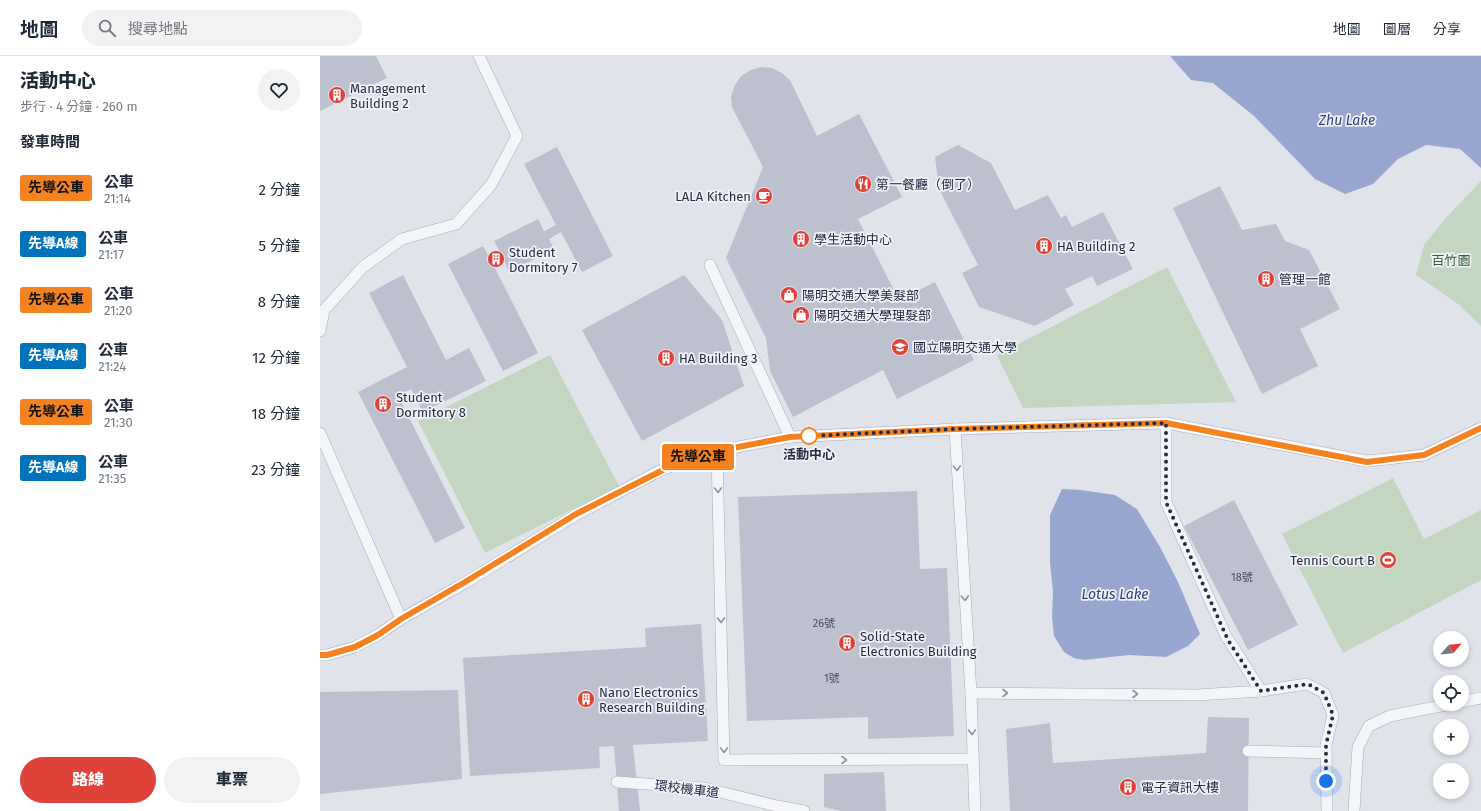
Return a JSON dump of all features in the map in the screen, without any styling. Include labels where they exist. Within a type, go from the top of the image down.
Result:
[{"type":"lane","points":[[320,331],[324,310],[363,267],[402,239],[456,224],[491,185],[517,136],[479,56]]},
{"type":"lane","points":[[710,265],[790,437]]},
{"type":"lane","points":[[320,655],[327,655],[355,647],[378,635],[401,619],[570,518],[663,470],[717,451],[790,437],[955,429],[1166,423],[1367,462],[1424,455],[1481,428]]},
{"type":"lane","points":[[1166,423],[1166,502],[1228,640],[1261,691]]},
{"type":"lane","points":[[955,429],[971,693],[975,811]]},
{"type":"lane","points":[[320,433],[401,619]]},
{"type":"lane","points":[[717,451],[724,760],[973,759]]},
{"type":"lane","points":[[971,693],[1197,694],[1261,691],[1308,684],[1324,693],[1333,715],[1326,745],[1326,811]]},
{"type":"lane","points":[[1469,701],[1481,698]]},
{"type":"lane","points":[[1354,811],[1358,747],[1369,726],[1390,716],[1433,708]]},
{"type":"lane","points":[[1248,751],[1326,753]]},
{"type":"lane","name":"環校機車道","points":[[617,782],[704,788],[804,811]]},
{"type":"green space","name":"百竹園","points":[[1481,181],[1481,326],[1458,304],[1416,275],[1424,245],[1444,220]]},
{"type":"green space","points":[[1167,267],[1236,402],[1023,408],[997,355]]},
{"type":"green space","points":[[550,355],[619,486],[485,553],[418,421]]},
{"type":"green space","name":"Tennis Court B","points":[[1393,478],[1424,539],[1481,510],[1481,580],[1343,653],[1282,534]]},
{"type":"water","name":"Zhu Lake","points":[[1170,56],[1481,56],[1481,168],[1460,149],[1426,145],[1398,159],[1373,184],[1345,194],[1315,179],[1254,116],[1213,83],[1191,80]]},
{"type":"water","name":"Lotus Lake","points":[[1062,489],[1115,495],[1137,509],[1160,547],[1178,582],[1200,634],[1188,646],[1166,657],[1129,655],[1084,660],[1074,658],[1064,652],[1054,636],[1052,617],[1053,592],[1050,563],[1050,515]]},
{"type":"building","name":"Management Building 2","points":[[320,56],[376,56],[387,78],[320,111]]},
{"type":"building","name":"學生活動中心","points":[[761,67],[772,68],[782,73],[790,80],[817,136],[859,114],[902,197],[858,219],[899,300],[935,282],[974,360],[897,399],[883,370],[793,417],[770,371],[766,338],[726,258],[763,167],[732,107],[731,96],[735,85],[741,76],[751,70]]},
{"type":"building","name":"HA Building 2","points":[[958,145],[991,163],[1015,210],[1048,195],[1061,218],[1066,215],[1072,227],[1103,212],[1133,269],[1097,286],[1092,276],[1065,289],[1074,305],[1035,326],[979,307],[962,273],[978,265],[939,189],[935,157]]},
{"type":"building","name":"Student Dormitory 7","points":[[557,147],[613,256],[582,272],[561,232],[549,239],[554,249],[509,272],[504,261],[494,266],[538,353],[503,371],[448,264],[483,246],[489,257],[500,252],[494,241],[538,219],[544,231],[556,225],[524,164]]},
{"type":"building","name":"管理一館","points":[[1220,186],[1242,230],[1276,224],[1285,241],[1309,250],[1340,309],[1300,329],[1318,366],[1262,394],[1173,208]]},
{"type":"building","name":"Student Dormitory 8","points":[[403,275],[446,360],[469,348],[486,381],[423,412],[411,389],[398,396],[465,528],[435,543],[358,392],[407,367],[369,293]]},
{"type":"building","name":"HA Building 3","points":[[684,275],[722,320],[744,386],[642,441],[582,330]]},
{"type":"building","name":"Solid-State Electronics Building","points":[[917,491],[920,569],[947,568],[954,736],[868,739],[868,717],[747,721],[738,497]]},
{"type":"building","points":[[1234,500],[1298,625],[1248,650],[1184,526]]},
{"type":"building","name":"Nano Electronics Research Building","points":[[701,624],[708,741],[633,745],[640,811],[619,811],[614,746],[599,747],[600,768],[470,776],[463,658],[646,647],[645,628]]},
{"type":"building","points":[[458,690],[462,779],[320,794],[320,692]]},
{"type":"building","name":"電子資訊大樓","points":[[1208,717],[1249,718],[1248,811],[1010,811],[1006,729],[1050,723],[1053,763],[1206,753]]},
{"type":"building","points":[[884,772],[886,811],[841,811],[824,807],[824,774]]},
{"type":"bus line","name":"先導公車","points":[[320,655],[327,655],[355,647],[378,635],[401,619],[465,582],[576,514],[663,470],[717,451],[790,437],[955,429],[1166,423],[1262,440],[1367,462],[1424,455],[1481,428]]},
{"type":"place","name":"Management Building 2","points":[[337,95]]},
{"type":"place","name":"第一餐廳（倒了）","points":[[863,184]]},
{"type":"place","name":"LALA Kitchen","points":[[764,196]]},
{"type":"place","name":"學生活動中心","points":[[801,239]]},
{"type":"place","name":"HA Building 2","points":[[1044,246]]},
{"type":"place","name":"Student Dormitory 7","points":[[496,259]]},
{"type":"place","name":"管理一館","points":[[1266,279]]},
{"type":"place","name":"陽明交通大學美髮部","points":[[789,295]]},
{"type":"place","name":"陽明交通大學理髮部","points":[[801,315]]},
{"type":"place","name":"國立陽明交通大學","points":[[900,347]]},
{"type":"place","name":"HA Building 3","points":[[666,358]]},
{"type":"place","name":"Student Dormitory 8","points":[[383,404]]},
{"type":"place","name":"活動中心","points":[[809,436]]},
{"type":"place","name":"Tennis Court B","points":[[1388,560]]},
{"type":"place","name":"Solid-State Electronics Building","points":[[847,643]]},
{"type":"place","name":"Nano Electronics Research Building","points":[[586,699]]},
{"type":"place","name":"電子資訊大樓","points":[[1128,787]]},
{"type":"route","points":[[809,436],[955,429],[1166,423],[1166,502],[1228,640],[1261,691],[1308,684],[1324,693],[1333,715],[1326,745],[1326,781]]}]
